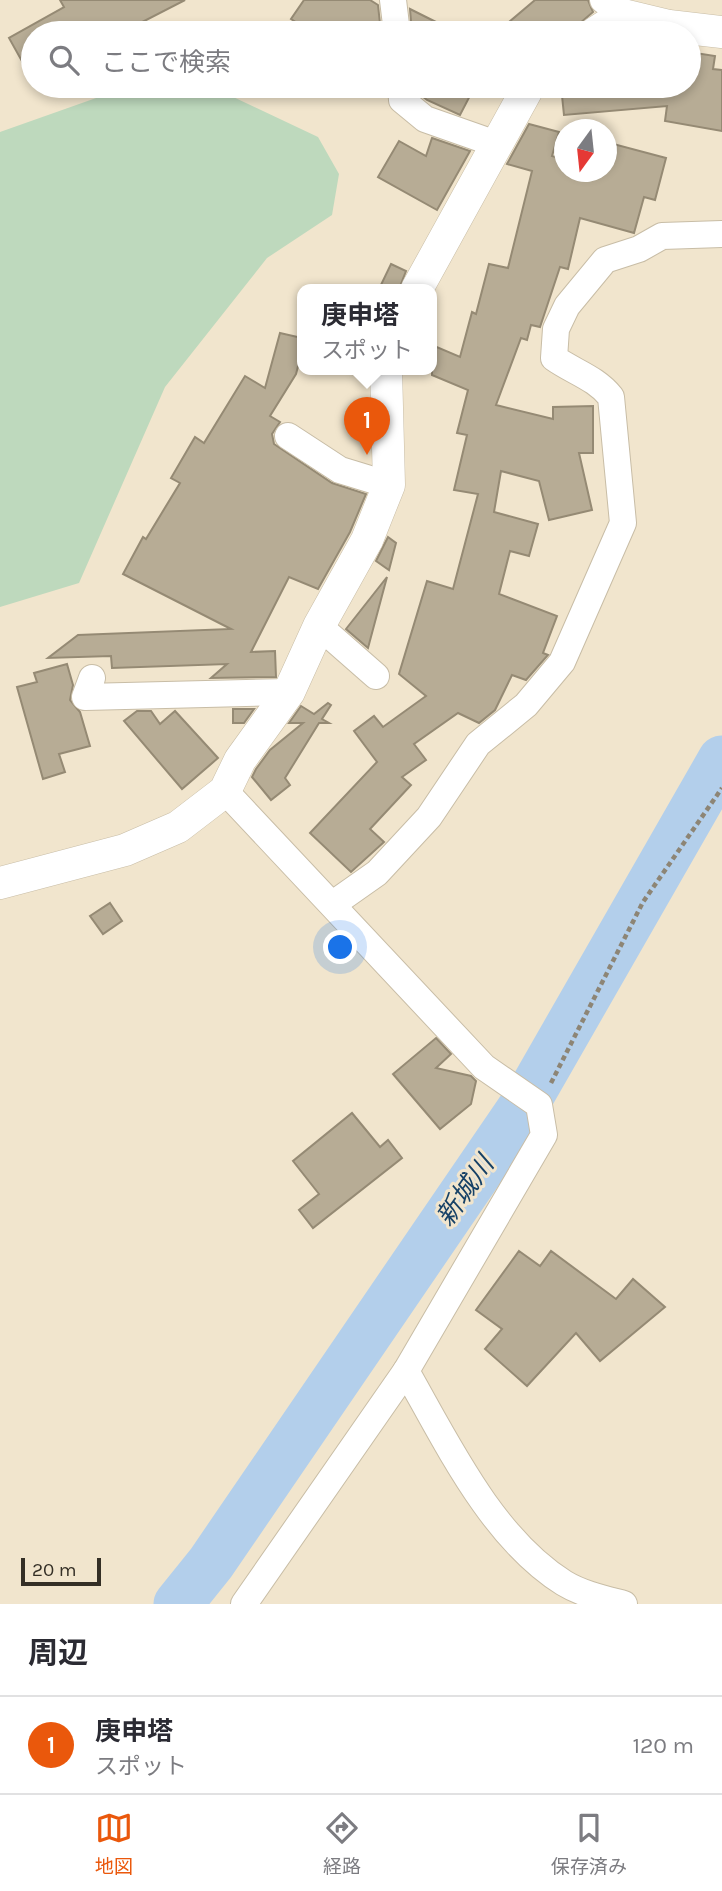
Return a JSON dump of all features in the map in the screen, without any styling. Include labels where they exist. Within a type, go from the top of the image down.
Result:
[{"type":"street","points":[[393,0],[396,21]]},
{"type":"street","points":[[613,8],[653,21]]},
{"type":"street","points":[[701,30],[722,32]]},
{"type":"street","points":[[402,98],[425,119],[499,145]]},
{"type":"street","points":[[420,284],[523,98]]},
{"type":"street","points":[[333,904],[377,873],[429,817],[478,744],[526,705],[562,662],[623,523],[611,397],[599,382],[579,375],[554,358],[556,329],[567,306],[605,260],[639,249],[663,236],[722,234]]},
{"type":"street","points":[[0,883],[125,850],[178,827],[225,791],[240,760],[289,692],[319,626],[367,540],[388,485],[386,375]]},
{"type":"street","points":[[288,436],[340,470],[388,485]]},
{"type":"street","points":[[319,626],[376,676]]},
{"type":"street","points":[[92,678],[85,697],[289,692]]},
{"type":"street","points":[[225,791],[484,1067],[533,1102],[544,1135],[406,1371],[244,1604]]},
{"type":"street","points":[[406,1371],[502,1528],[541,1566],[566,1584],[624,1604]]},
{"type":"path","points":[[533,1102],[643,902],[722,788]]},
{"type":"green space","points":[[96,98],[235,98],[318,137],[339,174],[332,215],[267,258],[165,387],[79,583],[0,607],[0,132]]},
{"type":"building","points":[[60,0],[185,0],[144,21],[39,21],[64,7]]},
{"type":"building","points":[[304,0],[370,0],[378,5],[380,21],[294,21],[291,19]]},
{"type":"building","points":[[535,0],[588,0],[593,12],[582,21],[510,21]]},
{"type":"building","points":[[410,9],[434,21],[411,21]]},
{"type":"building","points":[[21,31],[21,60],[9,38]]},
{"type":"building","points":[[701,54],[715,56],[713,69],[722,70],[722,131],[665,121],[667,106],[564,115],[562,98],[701,98]]},
{"type":"building","points":[[424,98],[469,98],[460,115]]},
{"type":"building","points":[[529,124],[554,131],[554,182],[617,182],[617,145],[666,158],[655,200],[644,197],[634,233],[580,218],[568,269],[560,267],[540,327],[531,325],[527,340],[521,338],[496,405],[553,419],[553,407],[593,406],[593,453],[579,453],[592,510],[549,520],[539,481],[501,471],[494,512],[538,524],[529,556],[510,551],[499,594],[557,616],[543,653],[548,655],[526,680],[512,675],[495,710],[479,723],[458,713],[414,744],[426,760],[402,777],[411,785],[370,829],[384,842],[351,872],[310,833],[377,762],[354,731],[374,716],[383,727],[426,696],[399,674],[427,581],[453,589],[478,494],[454,490],[467,435],[457,433],[468,390],[432,375],[437,375],[437,347],[460,357],[472,312],[476,314],[489,264],[508,268],[532,171],[507,164]]},
{"type":"building","points":[[432,138],[470,151],[437,210],[378,177],[399,141],[426,156]]},
{"type":"building","points":[[391,264],[406,271],[401,284],[381,284]]},
{"type":"building","points":[[280,333],[297,337],[296,374],[270,416],[280,422],[272,434],[274,444],[332,483],[366,494],[350,532],[318,589],[289,577],[251,652],[275,651],[276,677],[211,678],[227,664],[112,668],[111,656],[48,658],[78,635],[231,629],[123,574],[143,537],[146,539],[180,483],[171,478],[195,437],[204,443],[245,376],[265,388]]},
{"type":"building","points":[[388,537],[396,543],[389,570],[376,561]]},
{"type":"building","points":[[387,577],[368,648],[346,629]]},
{"type":"building","points":[[67,664],[73,685],[70,700],[80,712],[90,746],[59,754],[65,772],[43,779],[17,687],[37,682],[34,673]]},
{"type":"building","points":[[328,703],[331,705],[322,719],[329,723],[319,723],[285,778],[290,785],[271,800],[252,777],[256,769],[270,750],[303,723],[289,723],[301,706],[314,714]]},
{"type":"building","points":[[233,709],[254,709],[244,723],[233,723]]},
{"type":"building","points":[[137,711],[151,711],[160,724],[175,711],[218,758],[182,789],[124,721]]},
{"type":"building","points":[[110,903],[122,921],[103,934],[90,916]]},
{"type":"building","points":[[436,1038],[451,1054],[436,1068],[471,1076],[476,1081],[471,1104],[440,1129],[393,1074]]},
{"type":"building","points":[[352,1113],[380,1147],[388,1140],[402,1158],[313,1228],[299,1210],[319,1194],[293,1161]]},
{"type":"building","points":[[519,1251],[540,1266],[551,1251],[616,1299],[633,1279],[665,1307],[600,1361],[576,1333],[527,1386],[485,1349],[502,1329],[476,1310]]},
{"type":"waterway","name":"新城川","points":[[178,1604],[211,1563],[526,1102],[722,760]]},
{"type":"place","name":"庚申塔","points":[[367,455]]}]
